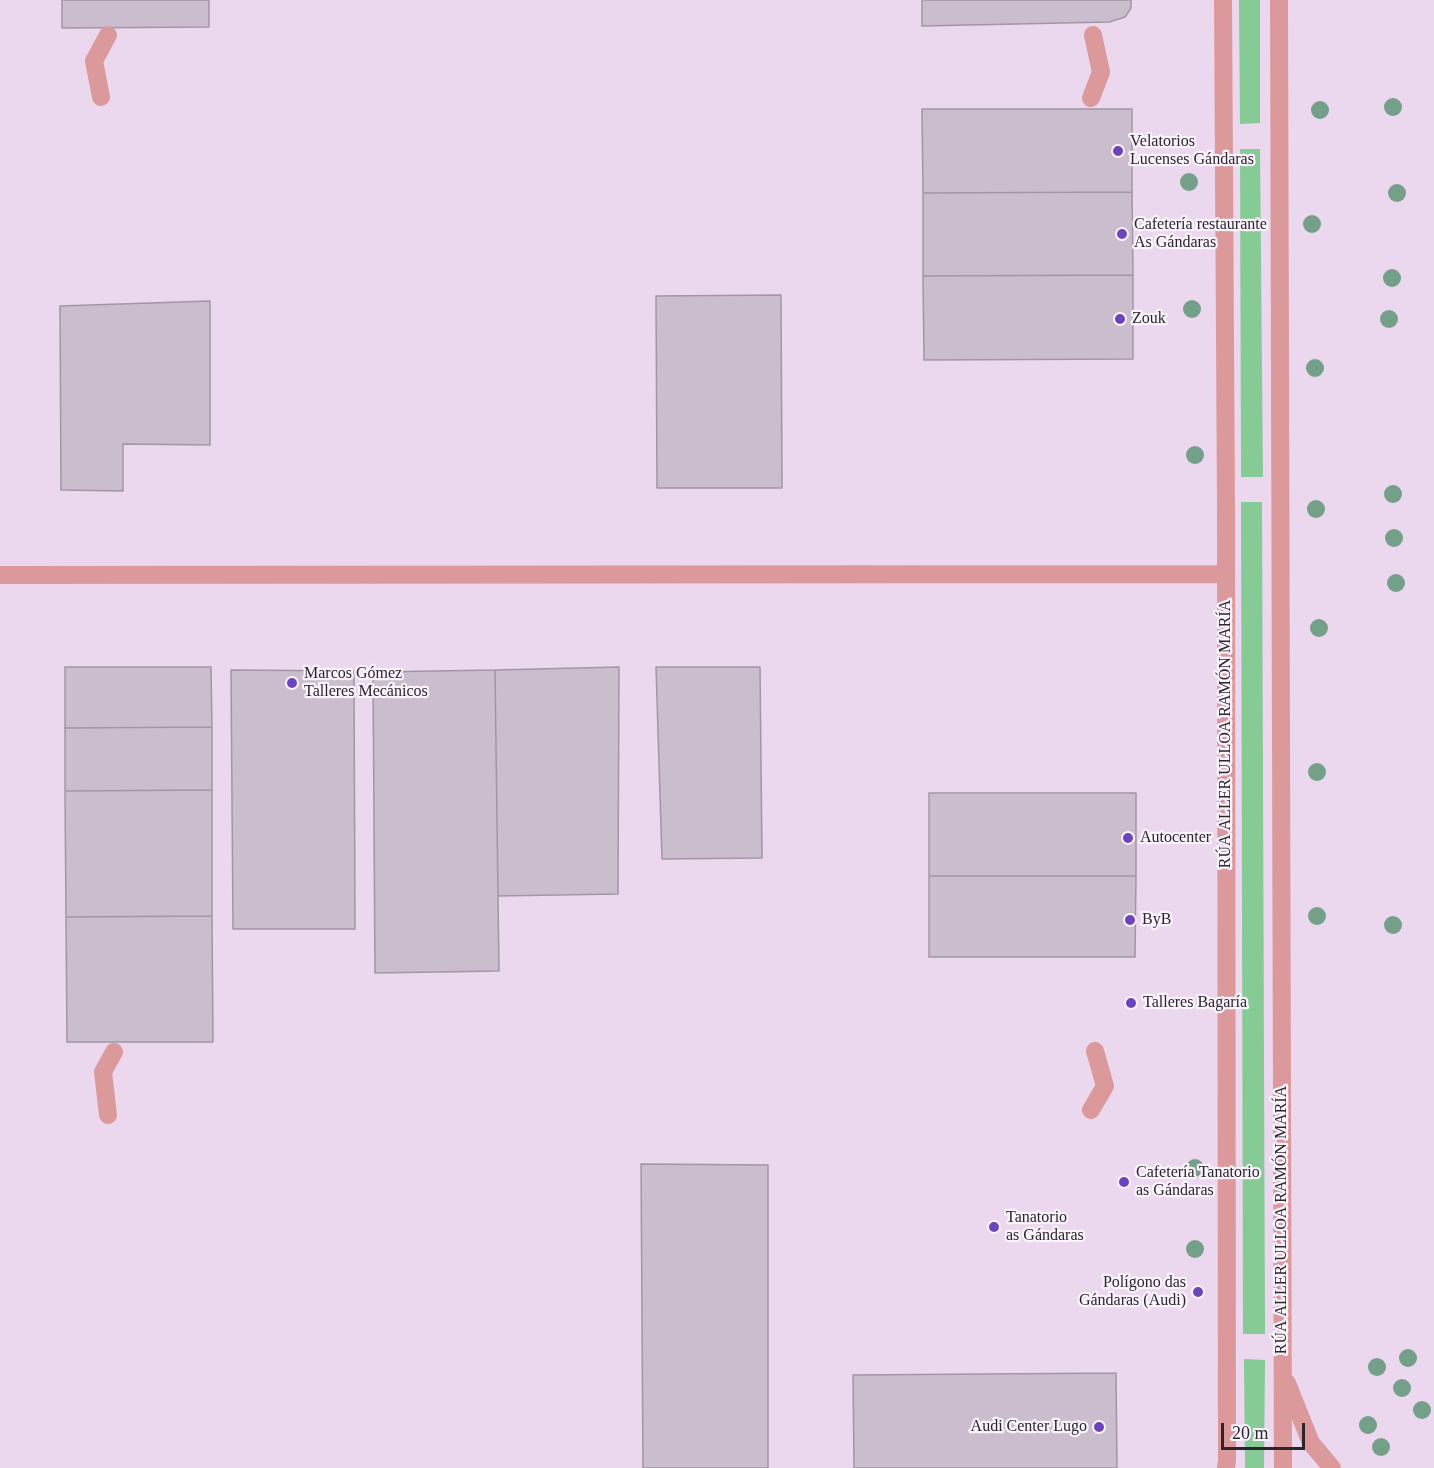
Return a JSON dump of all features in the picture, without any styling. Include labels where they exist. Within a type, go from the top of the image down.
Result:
[{"type":"street","name":"RÚA ALLER ULLOA RAMÓN MARÍA","points":[[1223,0],[1226,574],[1226,1468]]},
{"type":"street","name":"RÚA ALLER ULLOA RAMÓN MARÍA","points":[[1279,0],[1283,1468]]},
{"type":"street","points":[[1091,98],[1101,72],[1093,34]]},
{"type":"street","points":[[101,97],[94,61],[108,35]]},
{"type":"street","points":[[0,575],[1226,574]]},
{"type":"street","points":[[1091,1110],[1105,1086],[1095,1051]]},
{"type":"street","points":[[108,1114],[103,1072],[114,1052]]},
{"type":"street","points":[[1283,1373],[1311,1443],[1332,1468]]},
{"type":"shaded area","points":[[0,0],[1434,0],[1434,1468],[0,1468]]},
{"type":"green space","points":[[1239,0],[1260,0],[1260,123],[1240,124]]},
{"type":"green space","points":[[1240,149],[1260,149],[1263,477],[1241,477]]},
{"type":"green space","points":[[1241,502],[1262,502],[1265,1334],[1243,1334]]},
{"type":"green space","points":[[1244,1359],[1265,1360],[1264,1468],[1245,1468]]},
{"type":"building","points":[[62,0],[209,0],[209,27],[62,28]]},
{"type":"building","points":[[922,0],[1131,0],[1131,8],[1125,17],[1109,22],[922,26]]},
{"type":"building","points":[[922,109],[1132,109],[1132,192],[923,193]]},
{"type":"building","points":[[1132,192],[1133,275],[923,276],[923,193]]},
{"type":"building","points":[[1133,275],[1133,359],[924,360],[923,276]]},
{"type":"building","points":[[781,295],[782,488],[657,488],[656,296]]},
{"type":"building","points":[[210,301],[210,445],[123,444],[123,491],[61,490],[60,306]]},
{"type":"building","points":[[65,667],[211,667],[212,727],[65,728]]},
{"type":"building","points":[[619,667],[618,894],[498,896],[495,670]]},
{"type":"building","points":[[656,667],[760,667],[762,858],[662,859]]},
{"type":"building","points":[[231,670],[354,671],[355,929],[233,929]]},
{"type":"building","points":[[495,670],[499,971],[375,973],[373,672]]},
{"type":"building","points":[[212,727],[212,790],[65,791],[65,728]]},
{"type":"building","points":[[212,790],[212,916],[66,917],[65,791]]},
{"type":"building","points":[[929,793],[1136,793],[1136,876],[929,876]]},
{"type":"building","points":[[929,876],[1136,876],[1135,957],[929,957]]},
{"type":"building","points":[[212,916],[213,1042],[67,1042],[66,917]]},
{"type":"building","points":[[641,1164],[768,1165],[768,1468],[643,1468]]},
{"type":"building","points":[[1116,1373],[1117,1468],[854,1468],[853,1375]]},
{"type":"place","name":"Velatorios Lucenses Gándaras","points":[[1118,151]]},
{"type":"place","name":"Cafetería restaurante As Gándaras","points":[[1122,234]]},
{"type":"place","name":"Zouk","points":[[1120,319]]},
{"type":"place","name":"Marcos Gómez Talleres Mecánicos","points":[[292,683]]},
{"type":"place","name":"Autocenter","points":[[1128,838]]},
{"type":"place","name":"ByB","points":[[1130,920]]},
{"type":"place","name":"Talleres Bagaría","points":[[1131,1003]]},
{"type":"place","name":"Cafetería Tanatorio as Gándaras","points":[[1124,1182]]},
{"type":"place","name":"Tanatorio as Gándaras","points":[[994,1227]]},
{"type":"place","name":"Polígono das Gándaras (Audi)","points":[[1198,1292]]},
{"type":"place","name":"Audi Center Lugo","points":[[1099,1427]]}]
